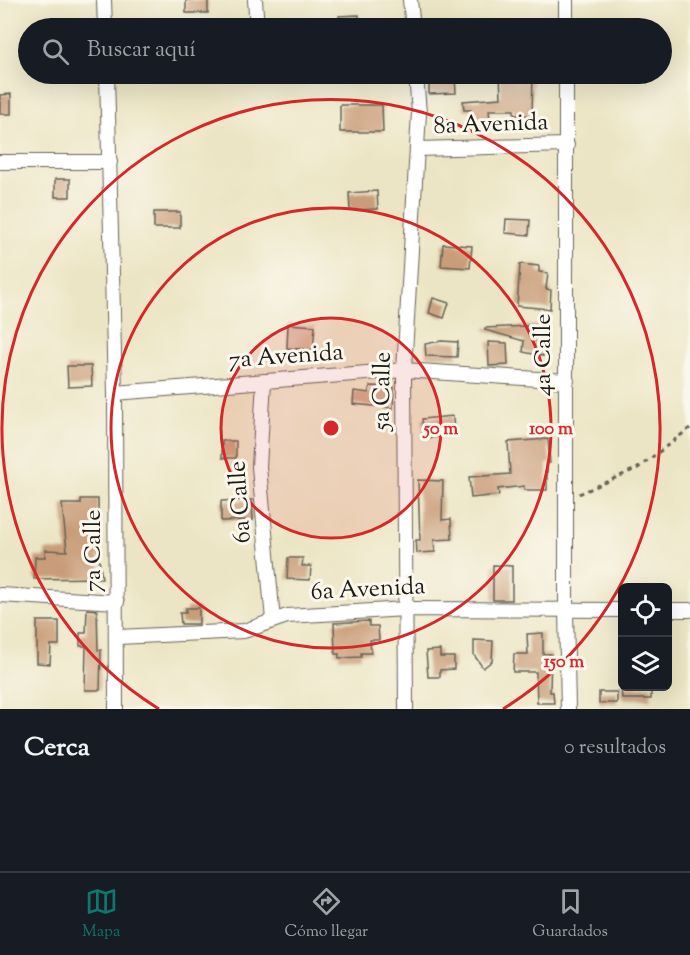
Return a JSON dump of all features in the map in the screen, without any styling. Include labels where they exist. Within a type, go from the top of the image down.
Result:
[{"type":"street","points":[[104,0],[105,18]]},
{"type":"street","points":[[255,0],[256,18]]},
{"type":"street","points":[[410,0],[411,18]]},
{"type":"street","points":[[566,0],[566,18]]},
{"type":"street","name":"7a Calle","points":[[107,84],[115,393],[118,637],[116,709]]},
{"type":"street","name":"5a Calle","points":[[406,709],[404,370],[419,113],[417,84]]},
{"type":"street","name":"4a Calle","points":[[566,84],[568,709]]},
{"type":"street","name":"8a Avenida","points":[[417,149],[567,145]]},
{"type":"street","points":[[0,162],[110,162]]},
{"type":"street","name":"7a Avenida","points":[[115,393],[404,370],[567,381]]},
{"type":"street","name":"6a Calle","points":[[264,381],[259,468],[273,620]]},
{"type":"street","points":[[0,595],[117,602]]},
{"type":"street","name":"6a Avenida","points":[[118,637],[244,631],[287,616],[406,609],[618,610]]},
{"type":"street","points":[[672,610],[690,610]]},
{"type":"path","points":[[567,499],[638,468],[690,428]]},
{"type":"building","points":[[186,0],[208,0],[208,13],[186,13]]},
{"type":"building","points":[[359,15],[359,18],[339,18],[339,16]]},
{"type":"building","points":[[429,84],[455,84],[456,93],[429,94]]},
{"type":"building","points":[[500,84],[533,84],[532,115],[514,115],[514,110],[489,110],[490,121],[472,122],[471,110],[464,110],[463,101],[501,98]]},
{"type":"building","points":[[11,94],[11,114],[0,114],[0,95]]},
{"type":"building","points":[[340,105],[382,105],[383,132],[340,132]]},
{"type":"building","points":[[55,179],[70,179],[70,197],[55,197]]},
{"type":"building","points":[[377,191],[378,209],[350,210],[349,193]]},
{"type":"building","points":[[154,212],[180,212],[180,228],[154,228]]},
{"type":"building","points":[[506,219],[530,220],[529,235],[505,233]]},
{"type":"building","points":[[443,244],[472,246],[470,268],[441,266]]},
{"type":"building","points":[[520,264],[539,266],[539,272],[548,273],[546,289],[551,290],[550,309],[517,306]]},
{"type":"building","points":[[433,298],[449,303],[444,318],[429,313]]},
{"type":"building","points":[[288,324],[315,326],[313,350],[287,348]]},
{"type":"building","points":[[548,325],[543,356],[523,352],[524,341],[485,330],[485,328]]},
{"type":"building","points":[[441,341],[458,342],[457,357],[426,356],[425,344]]},
{"type":"building","points":[[488,342],[507,343],[508,365],[489,366]]},
{"type":"building","points":[[67,366],[91,366],[92,386],[68,387]]},
{"type":"building","points":[[370,386],[394,387],[393,408],[353,404],[354,391],[369,393]]},
{"type":"building","points":[[453,416],[454,436],[424,438],[422,419]]},
{"type":"building","points":[[548,439],[550,463],[547,464],[547,490],[524,490],[524,486],[498,489],[499,495],[471,498],[469,477],[510,474],[508,442]]},
{"type":"building","points":[[222,441],[236,441],[236,458],[222,458]]},
{"type":"building","points":[[418,480],[443,481],[442,520],[451,519],[452,539],[434,540],[435,552],[417,553],[416,540],[420,540]]},
{"type":"building","points":[[81,499],[98,499],[98,515],[92,515],[102,578],[34,579],[35,557],[45,557],[45,550],[67,551],[62,504],[81,504]]},
{"type":"building","points":[[252,500],[253,520],[221,521],[221,501]]},
{"type":"building","points":[[288,558],[303,558],[302,566],[311,566],[310,580],[287,579]]},
{"type":"building","points":[[493,565],[512,566],[512,600],[493,600]]},
{"type":"building","points":[[186,608],[199,608],[199,624],[181,624],[180,613],[186,613]]},
{"type":"building","points":[[87,609],[97,610],[98,650],[101,650],[100,690],[85,690],[86,646],[80,646],[80,633],[86,633]]},
{"type":"building","points":[[37,621],[59,621],[59,645],[51,645],[50,664],[37,663]]},
{"type":"building","points":[[369,621],[369,626],[378,626],[379,640],[370,640],[371,653],[361,653],[361,657],[339,658],[339,654],[335,654],[334,623]]},
{"type":"building","points":[[543,633],[543,654],[551,654],[550,692],[553,692],[554,703],[537,703],[536,672],[513,672],[514,654],[528,654],[527,634]]},
{"type":"building","points":[[474,640],[493,641],[492,661],[483,668],[474,655]]},
{"type":"building","points":[[440,650],[440,657],[454,657],[454,669],[440,670],[440,677],[428,677],[426,651]]},
{"type":"building","points":[[621,691],[651,691],[651,699],[622,699]]},
{"type":"building","points":[[599,692],[617,692],[617,703],[599,703]]}]
